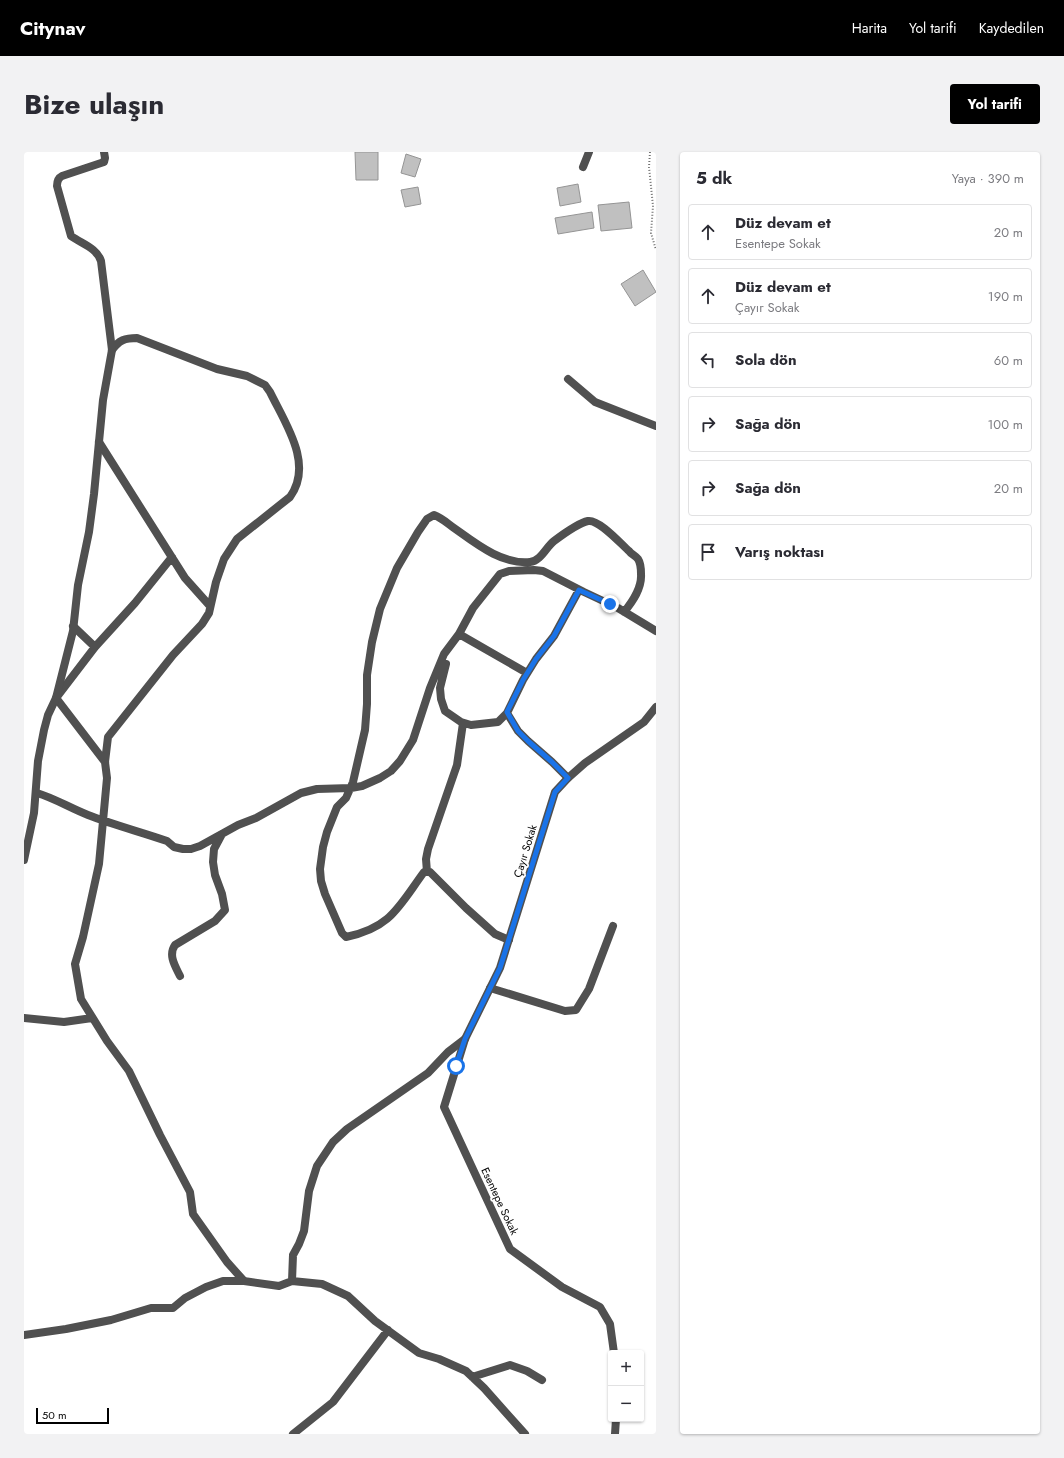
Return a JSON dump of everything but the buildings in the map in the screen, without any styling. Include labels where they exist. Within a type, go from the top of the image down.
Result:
[{"type":"street","points":[[24,860],[37,793],[38,761],[48,715],[56,698],[74,626],[78,585],[90,524],[103,400],[112,350],[99,255],[72,236],[57,186],[59,178],[104,162],[104,152]]},
{"type":"street","points":[[583,167],[589,152]]},
{"type":"street","points":[[112,350],[121,340],[137,338],[216,369],[247,376],[265,385],[270,392],[293,440],[299,468],[299,480],[290,497],[237,539],[231,547],[224,559],[208,612],[202,624],[173,655],[108,737],[105,762],[108,778],[99,864],[83,937],[75,964],[81,999],[106,1041],[129,1071],[190,1192],[193,1214],[227,1262],[245,1281]]},
{"type":"street","points":[[568,379],[595,402],[656,426]]},
{"type":"street","points":[[99,442],[185,578],[210,606]]},
{"type":"street","points":[[510,940],[495,934],[466,908],[430,872],[424,872],[399,908],[386,921],[357,935],[346,937],[342,934],[325,894],[320,868],[327,832],[337,807],[346,798],[353,782],[365,730],[367,675],[372,642],[380,609],[397,568],[427,519],[434,515],[442,519],[486,551],[511,560],[531,562],[543,554],[555,540],[573,529],[590,521],[596,523],[638,559],[641,574],[640,586],[624,612]]},
{"type":"street","points":[[56,698],[95,647],[118,624],[172,557]]},
{"type":"street","points":[[37,793],[47,796],[74,810],[162,839],[182,849],[191,849],[256,818],[302,793],[317,789],[351,788],[362,786],[380,778],[391,771],[400,761],[413,740],[430,688],[444,654],[459,634],[473,608],[500,574],[510,571],[529,570],[543,572],[624,612],[656,632]]},
{"type":"street","points":[[452,644],[440,688],[445,711],[463,723],[471,725],[498,722],[507,712],[536,659],[554,636],[579,590]]},
{"type":"street","points":[[74,626],[95,647]]},
{"type":"street","points":[[459,634],[527,673]]},
{"type":"street","points":[[56,698],[105,762]]},
{"type":"street","name":"Çayır Sokak","points":[[465,1039],[500,968],[555,792],[585,763],[644,722],[656,707]]},
{"type":"street","points":[[507,712],[518,731],[568,778]]},
{"type":"street","points":[[427,872],[426,859],[428,849],[457,765],[463,723]]},
{"type":"street","points":[[180,976],[174,966],[172,956],[172,950],[175,945],[215,921],[225,910],[213,862],[214,848],[222,833]]},
{"type":"street","points":[[490,988],[565,1011],[576,1010],[589,989],[613,926]]},
{"type":"street","points":[[24,1018],[64,1022],[92,1018]]},
{"type":"street","points":[[292,1281],[293,1255],[304,1230],[309,1191],[317,1166],[333,1142],[347,1129],[428,1073],[448,1052],[465,1039]]},
{"type":"street","name":"Esentepe Sokak","points":[[465,1039],[444,1107],[510,1249],[562,1287],[600,1307],[610,1324],[614,1350]]},
{"type":"street","points":[[24,1335],[66,1329],[111,1320],[151,1308],[173,1308],[185,1298],[223,1281],[245,1281],[279,1286],[292,1281],[322,1284],[348,1296],[375,1320],[419,1353],[466,1371],[484,1388],[525,1434]]},
{"type":"street","points":[[293,1434],[334,1402],[388,1330]]},
{"type":"street","points":[[472,1377],[510,1365],[527,1371],[542,1380]]},
{"type":"street","points":[[615,1434],[616,1422]]},
{"type":"path","points":[[650,152],[649,167],[653,206],[651,233],[656,250]]},
{"type":"route","points":[[456,1066],[465,1039],[500,968],[555,792],[568,778],[518,731],[507,712],[523,680],[536,659],[554,636],[579,590],[610,604]]}]
